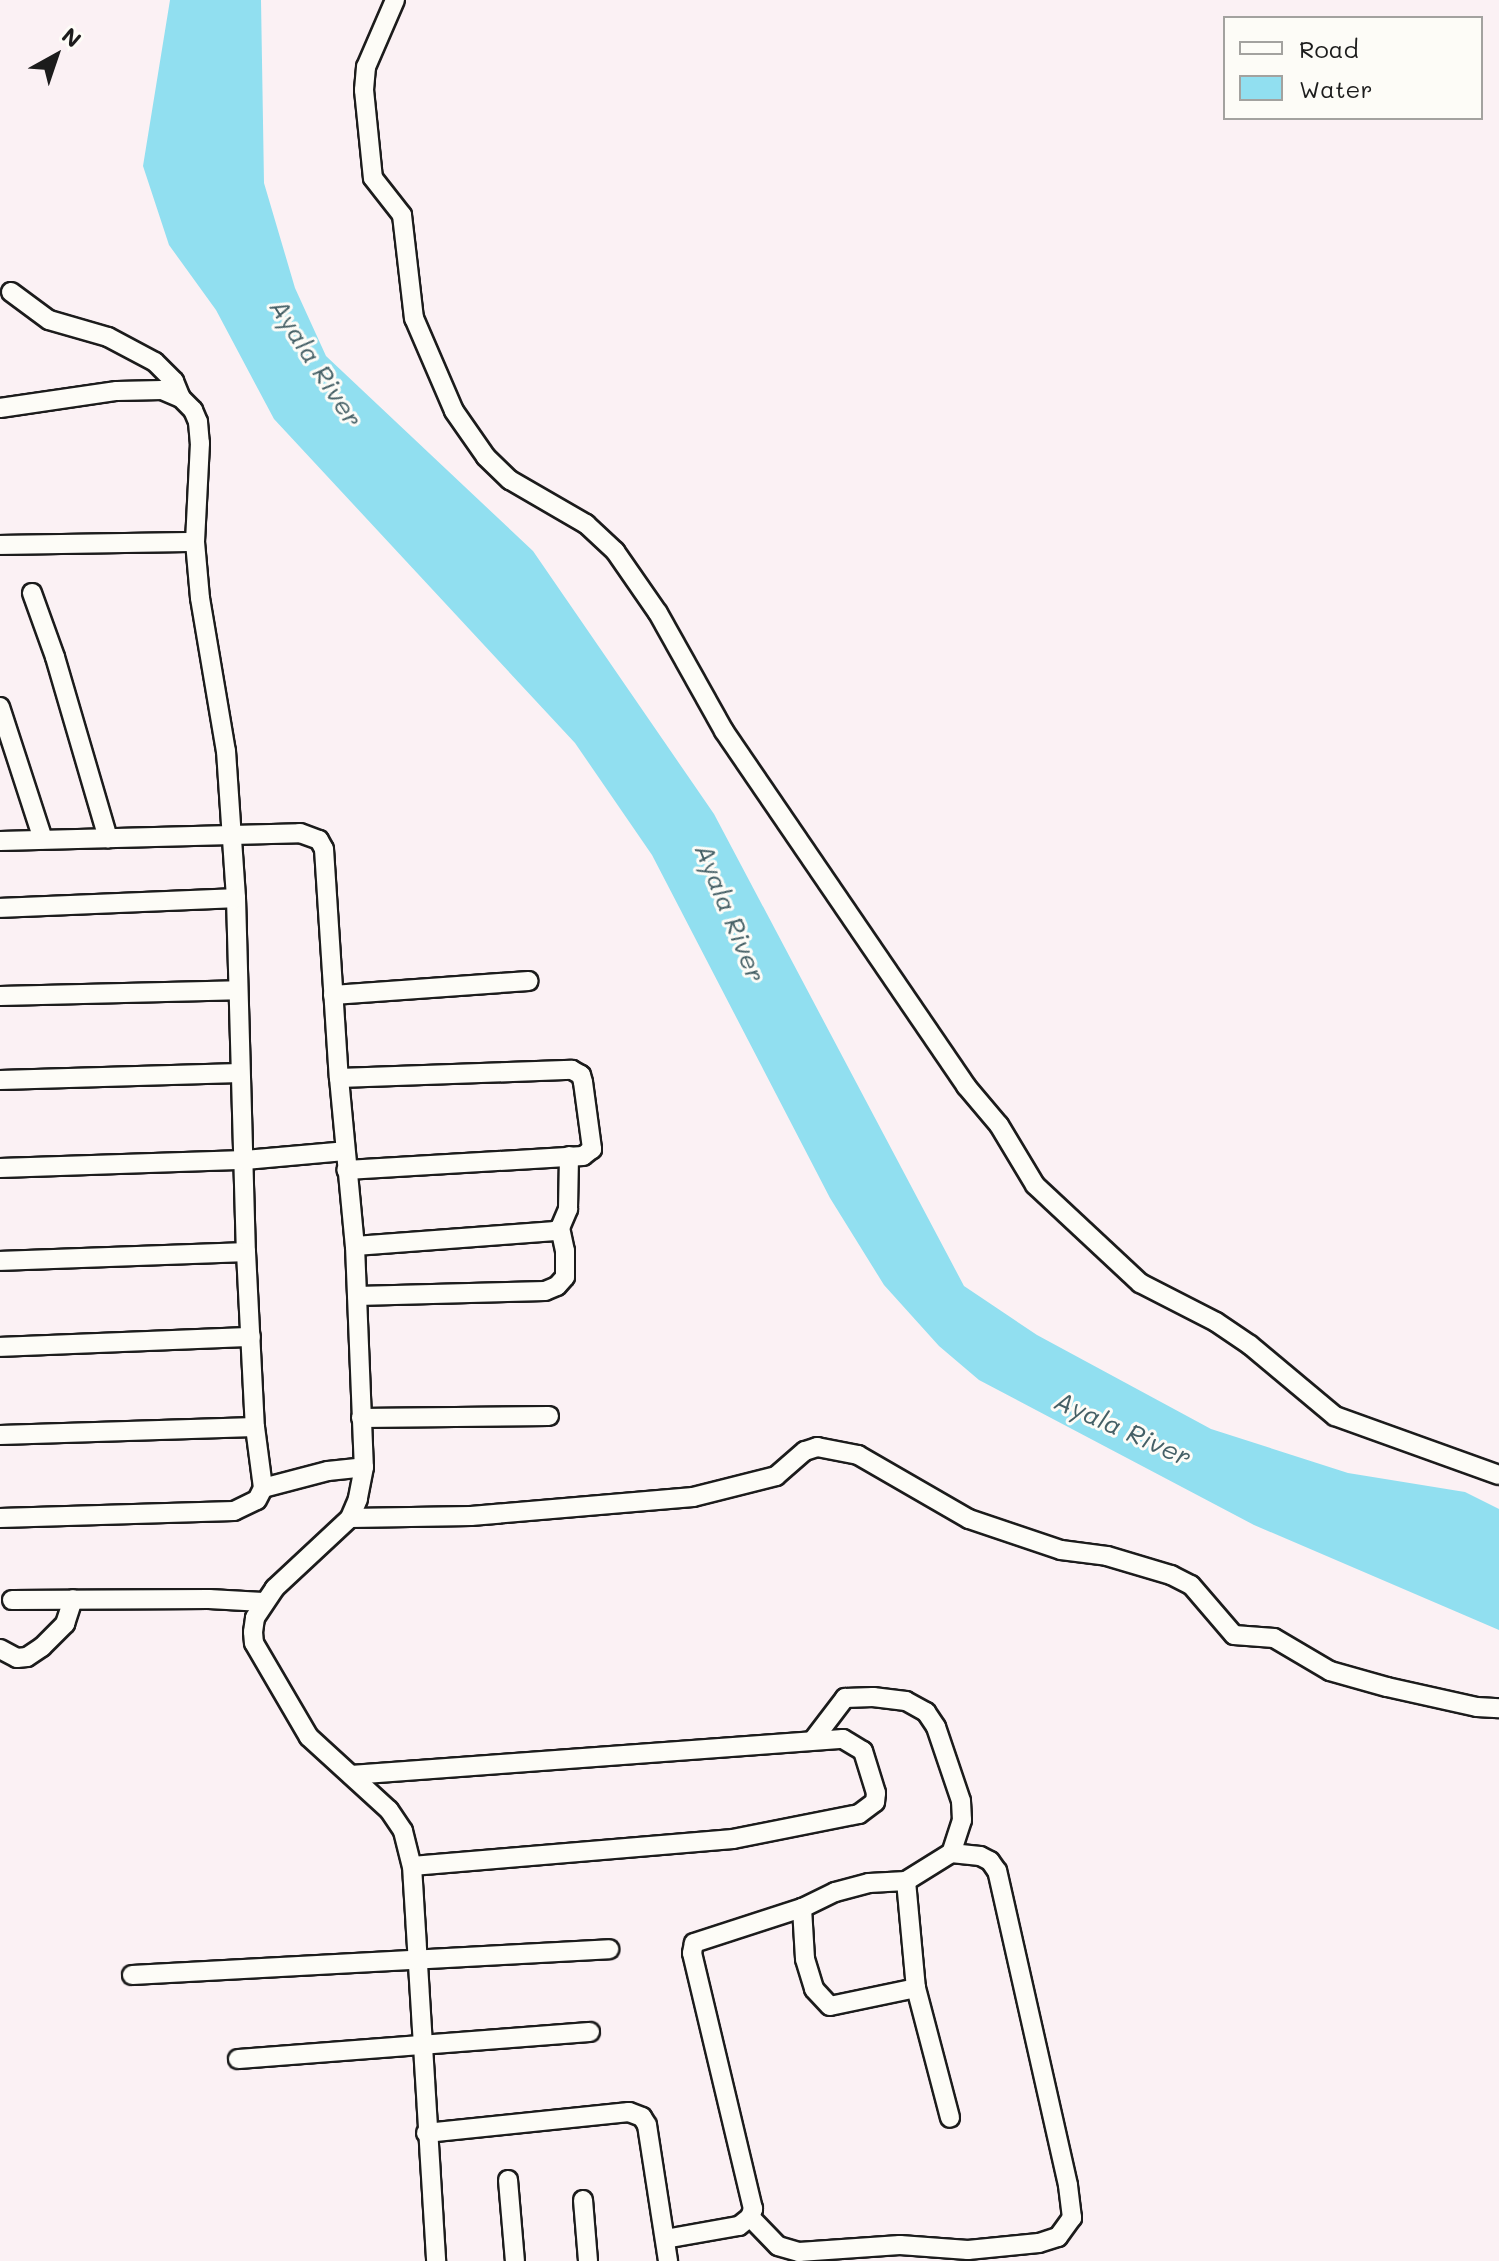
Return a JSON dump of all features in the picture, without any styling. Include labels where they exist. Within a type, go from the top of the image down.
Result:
[{"type":"street","points":[[395,0],[366,67],[364,90],[373,178],[402,215],[414,318],[454,411],[486,457],[510,480],[586,524],[615,551],[658,613],[724,731],[951,1065],[999,1125],[1035,1185],[1140,1283],[1240,1338],[1335,1416],[1499,1475]]},
{"type":"street","points":[[11,292],[49,320],[108,337],[155,362],[174,381],[181,398]]},
{"type":"street","points":[[0,408],[117,391],[162,390],[181,398],[193,410],[200,443],[195,542],[200,598],[226,751],[236,898],[246,1252],[255,1427],[263,1488],[257,1500],[234,1511],[0,1518]]},
{"type":"street","points":[[0,545],[195,542]]},
{"type":"street","points":[[32,593],[55,657],[108,838]]},
{"type":"street","points":[[0,707],[43,839]]},
{"type":"street","points":[[0,841],[300,833],[319,840],[326,856],[339,1078],[355,1246],[364,1467],[358,1499],[350,1518],[263,1602],[255,1618],[254,1643],[309,1737],[351,1775],[403,1831],[412,1866],[436,2261]]},
{"type":"street","points":[[0,908],[236,898]]},
{"type":"street","points":[[333,995],[529,981]]},
{"type":"street","points":[[0,996],[238,990]]},
{"type":"street","points":[[0,1168],[245,1160],[569,1156],[587,1155],[592,1149],[583,1082],[581,1075],[572,1070],[339,1078]]},
{"type":"street","points":[[0,1080],[240,1073]]},
{"type":"street","points":[[357,1296],[545,1291],[557,1286],[565,1277],[565,1251],[560,1228],[568,1209],[569,1156]]},
{"type":"street","points":[[355,1246],[560,1228]]},
{"type":"street","points":[[0,1261],[246,1252]]},
{"type":"street","points":[[0,1347],[251,1337]]},
{"type":"street","points":[[361,1418],[549,1416]]},
{"type":"street","points":[[0,1435],[255,1427]]},
{"type":"street","points":[[350,1518],[471,1516],[693,1497],[776,1476],[805,1451],[817,1447],[858,1455],[969,1519],[1061,1550],[1107,1556],[1171,1575],[1191,1585],[1234,1635],[1274,1638],[1330,1671],[1344,1675],[1441,1700],[1499,1708]]},
{"type":"street","points":[[263,1488],[328,1471],[364,1467]]},
{"type":"street","points":[[0,1649],[17,1658],[27,1657],[42,1647],[65,1624],[73,1599]]},
{"type":"street","points":[[12,1600],[263,1602]]},
{"type":"street","points":[[813,1740],[845,1698],[906,1701],[926,1712],[936,1727],[961,1801],[962,1820],[951,1853]]},
{"type":"street","points":[[351,1775],[843,1739],[863,1751],[876,1793],[869,1809],[859,1814],[733,1839],[412,1866]]},
{"type":"street","points":[[951,1853],[980,1856],[990,1861],[997,1871],[1072,2218],[1058,2237],[1039,2243],[968,2250],[900,2245],[799,2252],[778,2246],[750,2217],[751,2194],[692,1953],[694,1943],[701,1938],[784,1916],[835,1892],[869,1883],[906,1881],[951,1853]]},
{"type":"street","points":[[906,1881],[916,1988],[950,2118]]},
{"type":"street","points":[[802,1908],[805,1959],[814,1989],[824,2002],[838,2006],[916,1988]]},
{"type":"street","points":[[132,1975],[609,1949]]},
{"type":"street","points":[[238,2059],[590,2032]]},
{"type":"street","points":[[426,2133],[629,2112],[642,2117],[647,2125],[668,2261]]},
{"type":"street","points":[[508,2180],[515,2261]]},
{"type":"street","points":[[583,2200],[588,2261]]},
{"type":"street","points":[[665,2239],[739,2226],[750,2217]]},
{"type":"water","name":"Ayala River","points":[[170,0],[261,0],[264,183],[295,288],[326,356],[533,551],[714,814],[964,1286],[1037,1335],[1211,1429],[1348,1473],[1465,1492],[1499,1509],[1499,1630],[1254,1525],[979,1380],[939,1346],[884,1285],[830,1198],[652,855],[575,743],[274,419],[216,310],[169,245],[143,166]]}]
